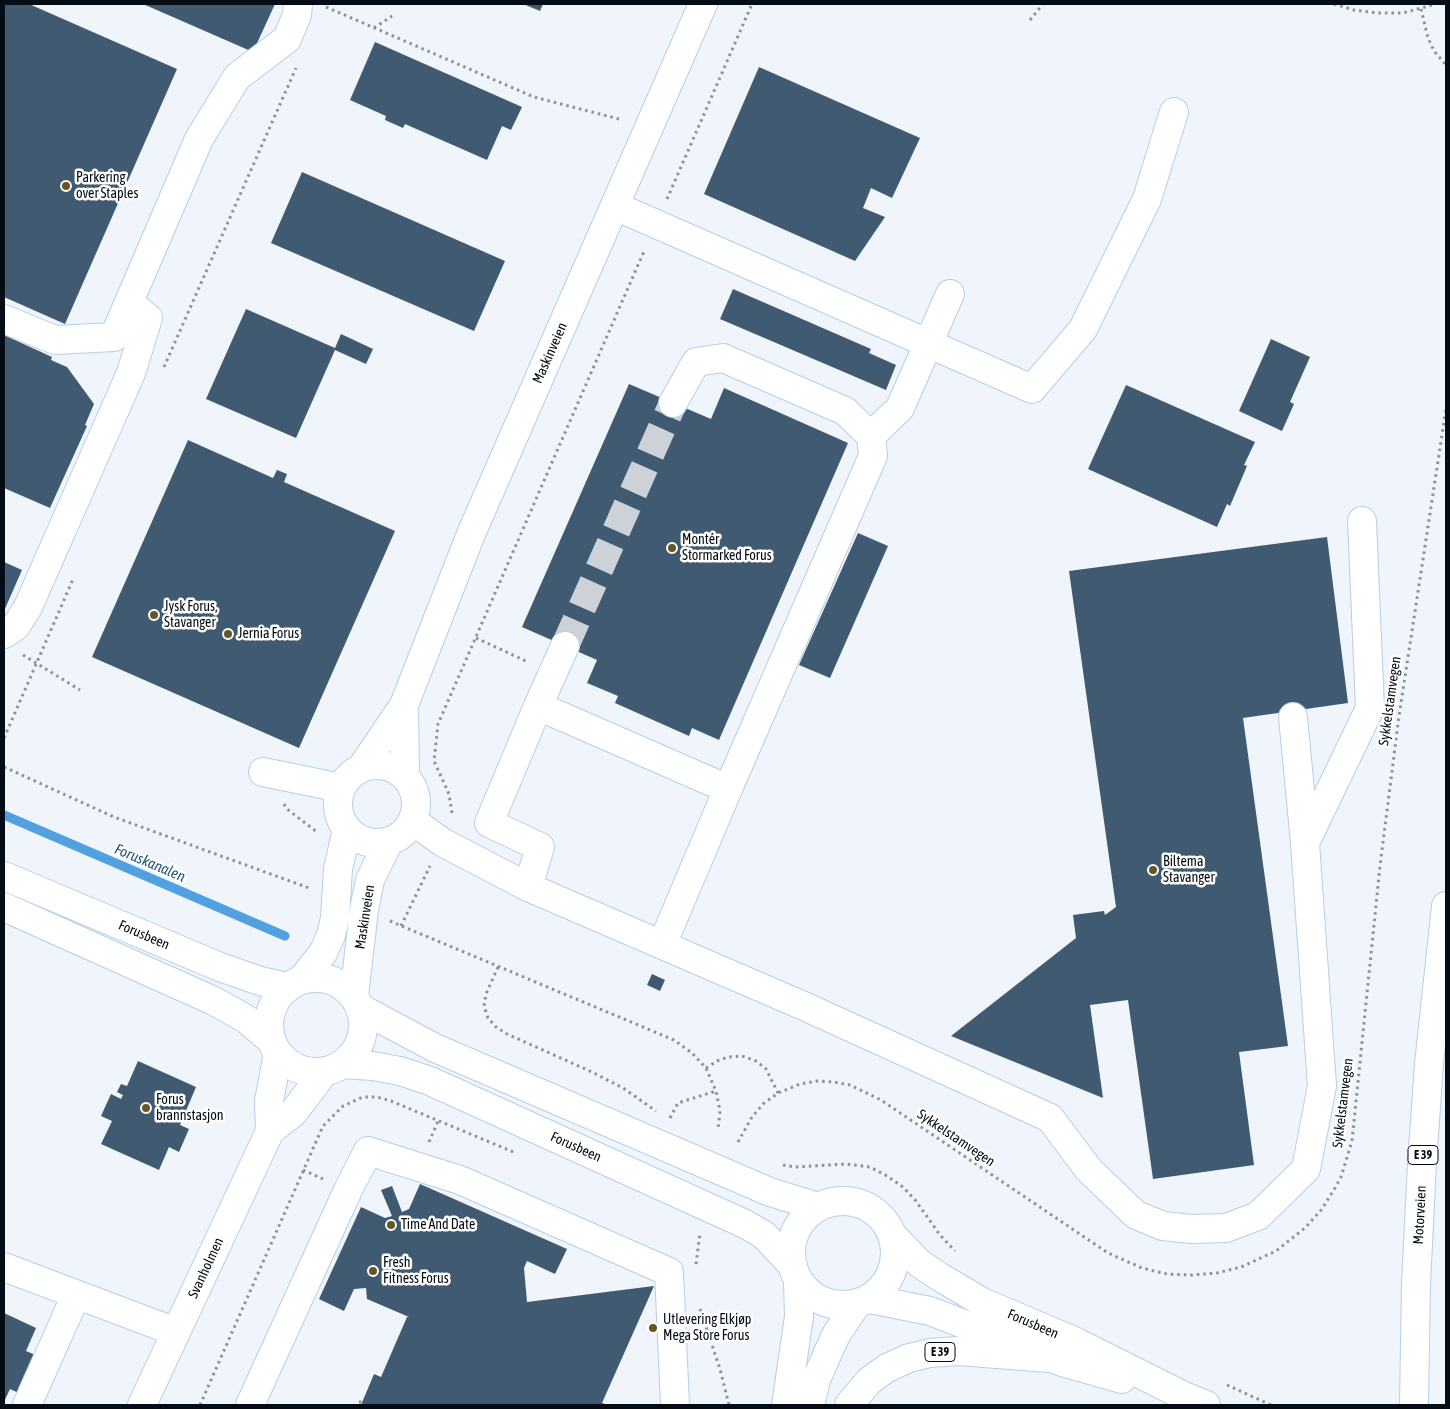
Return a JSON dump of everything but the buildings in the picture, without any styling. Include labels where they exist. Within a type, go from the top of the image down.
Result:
[{"type":"main road","name":"Maskinveien","points":[[362,768],[404,705],[471,534],[703,4]]},
{"type":"main road","points":[[4,319],[55,340],[114,337],[199,139],[237,77],[287,39],[298,15],[315,5]]},
{"type":"main road","points":[[615,206],[1032,389],[1083,329],[1147,199],[1174,112]]},
{"type":"main road","points":[[871,436],[900,408],[950,294]]},
{"type":"main road","points":[[4,634],[16,626],[28,607],[131,373],[148,318],[130,303]]},
{"type":"main road","points":[[662,945],[873,456],[871,436],[845,411],[723,358],[696,362],[674,403]]},
{"type":"main road","points":[[1305,843],[1370,708],[1362,521]]},
{"type":"main road","points":[[528,887],[540,847],[489,822],[565,646]]},
{"type":"main road","name":"Maskinveien","points":[[404,705],[405,776]]},
{"type":"main road","points":[[538,706],[728,789]]},
{"type":"main road","points":[[412,821],[442,842],[528,887],[806,1007],[1050,1118],[1089,1170],[1136,1215],[1164,1226],[1190,1230],[1226,1228],[1258,1216],[1306,1169],[1322,1086],[1305,843],[1293,717]]},
{"type":"main road","points":[[373,764],[385,765],[396,769],[405,776],[412,786],[416,797],[416,809],[407,830],[389,841],[378,843],[366,841],[347,829],[341,820],[338,799],[341,788],[353,773],[373,764]]},
{"type":"main road","points":[[263,772],[341,788]]},
{"type":"main road","points":[[275,1047],[268,1026],[270,1011],[276,998],[294,983],[323,953],[331,935],[335,918],[338,868],[347,829]]},
{"type":"main road","name":"Maskinveien","points":[[357,1002],[364,910],[370,880],[389,841]]},
{"type":"main road","name":"Forusbeen","points":[[4,876],[260,981],[294,983]]},
{"type":"main road","name":"Motorveien","points":[[1414,1405],[1416,1284],[1422,1162],[1429,1064],[1446,906]]},
{"type":"main road","points":[[4,907],[214,1000],[246,1019],[288,1062],[299,1069],[312,1072],[334,1068],[352,1056],[359,1045],[363,1033],[363,1021],[357,1002]]},
{"type":"main road","points":[[294,983],[317,977],[331,980],[344,986],[357,1002],[435,1048],[770,1192],[818,1207]]},
{"type":"main road","name":"Svanholmen","points":[[270,1131],[269,1101],[275,1047]]},
{"type":"main road","name":"Forusbeen","points":[[334,1068],[373,1066],[400,1071],[439,1085],[744,1224],[764,1235],[795,1273]]},
{"type":"main road","name":"Svanholmen","points":[[142,1405],[270,1131],[293,1113],[334,1068]]},
{"type":"main road","points":[[250,1405],[344,1199],[368,1151],[460,1180],[669,1272],[676,1405]]},
{"type":"main road","points":[[786,1405],[799,1317],[795,1273],[790,1253],[792,1239],[798,1226],[807,1215],[818,1207],[831,1202],[847,1201],[862,1204],[876,1211],[886,1223],[893,1236],[896,1251],[894,1265],[890,1279],[881,1290],[863,1302],[836,1335],[816,1380],[810,1405]]},
{"type":"main road","name":"Forusbeen","points":[[893,1236],[919,1263],[982,1302],[1074,1341],[1195,1401]]},
{"type":"main road","points":[[4,1267],[176,1332]]},
{"type":"main road","points":[[795,1273],[809,1294],[823,1302],[840,1306],[863,1302]]},
{"type":"main road","points":[[27,1405],[76,1294]]},
{"type":"main road","name":"Forusbeen","points":[[863,1302],[930,1311],[1049,1358],[1195,1401]]},
{"type":"main road","name":"E 39","points":[[849,1405],[869,1381],[887,1368],[909,1358],[930,1353],[958,1351],[1049,1358]]},
{"type":"path","points":[[452,817],[449,794],[434,762],[438,724],[752,4]]},
{"type":"path","points":[[1030,20],[1043,4]]},
{"type":"path","points":[[1334,4],[1354,10],[1377,13],[1403,12],[1436,4]]},
{"type":"path","points":[[315,5],[534,97],[630,122]]},
{"type":"path","points":[[1421,8],[1428,38],[1434,51],[1446,65]]},
{"type":"path","points":[[373,28],[392,16]]},
{"type":"path","points":[[160,376],[296,68]]},
{"type":"path","name":"Sykkelstamvegen","points":[[738,1142],[752,1116],[763,1104],[778,1093],[800,1084],[817,1081],[850,1085],[867,1092],[1108,1254],[1142,1268],[1167,1274],[1217,1273],[1241,1267],[1276,1251],[1305,1228],[1322,1209],[1341,1177],[1352,1141],[1380,866],[1399,716],[1446,409]]},
{"type":"path","points":[[4,738],[76,574]]},
{"type":"path","points":[[476,638],[553,672]]},
{"type":"path","points":[[37,664],[80,690]]},
{"type":"path","points":[[4,768],[114,816],[310,888]]},
{"type":"path","points":[[263,772],[287,809],[317,831],[318,838]]},
{"type":"path","points":[[401,926],[433,860]]},
{"type":"path","points":[[387,920],[674,1040],[692,1053],[706,1068],[716,1091],[720,1111],[718,1129]]},
{"type":"path","points":[[498,967],[486,994],[484,1006],[488,1018],[496,1027],[507,1034],[623,1088],[678,1123]]},
{"type":"path","points":[[706,1068],[728,1057],[742,1056],[756,1061],[766,1069],[778,1093]]},
{"type":"path","points":[[670,1119],[678,1103],[716,1091]]},
{"type":"path","points":[[200,1405],[323,1126],[343,1106],[362,1097],[377,1097],[391,1101],[519,1155]]},
{"type":"path","points":[[781,1164],[795,1167],[846,1164],[870,1167],[903,1187],[940,1235],[960,1256]]},
{"type":"path","points":[[696,1269],[697,1245],[703,1225]]},
{"type":"path","points":[[699,1306],[720,1368],[729,1405]]},
{"type":"path","points":[[1226,1384],[1271,1405]]},
{"type":"waterway","name":"Foruskanalen","points":[[4,815],[285,936]]},
{"type":"tunnel","points":[[565,646],[673,403]]},
{"type":"place","name":"Parkering over Staples","points":[[66,186]]},
{"type":"place","name":"Montér Stormarked Forus","points":[[672,548]]},
{"type":"place","name":"Jysk Forus, Stavanger","points":[[154,615]]},
{"type":"place","name":"Jernia Forus","points":[[228,634]]},
{"type":"place","name":"Biltema Stavanger","points":[[1153,870]]},
{"type":"place","name":"Forus brannstasjon","points":[[146,1108]]},
{"type":"place","name":"Time And Date","points":[[391,1225]]},
{"type":"place","name":"Fresh Fitness Forus","points":[[373,1271]]},
{"type":"place","name":"Utlevering Elkjøp Mega Store Forus","points":[[653,1328]]}]
